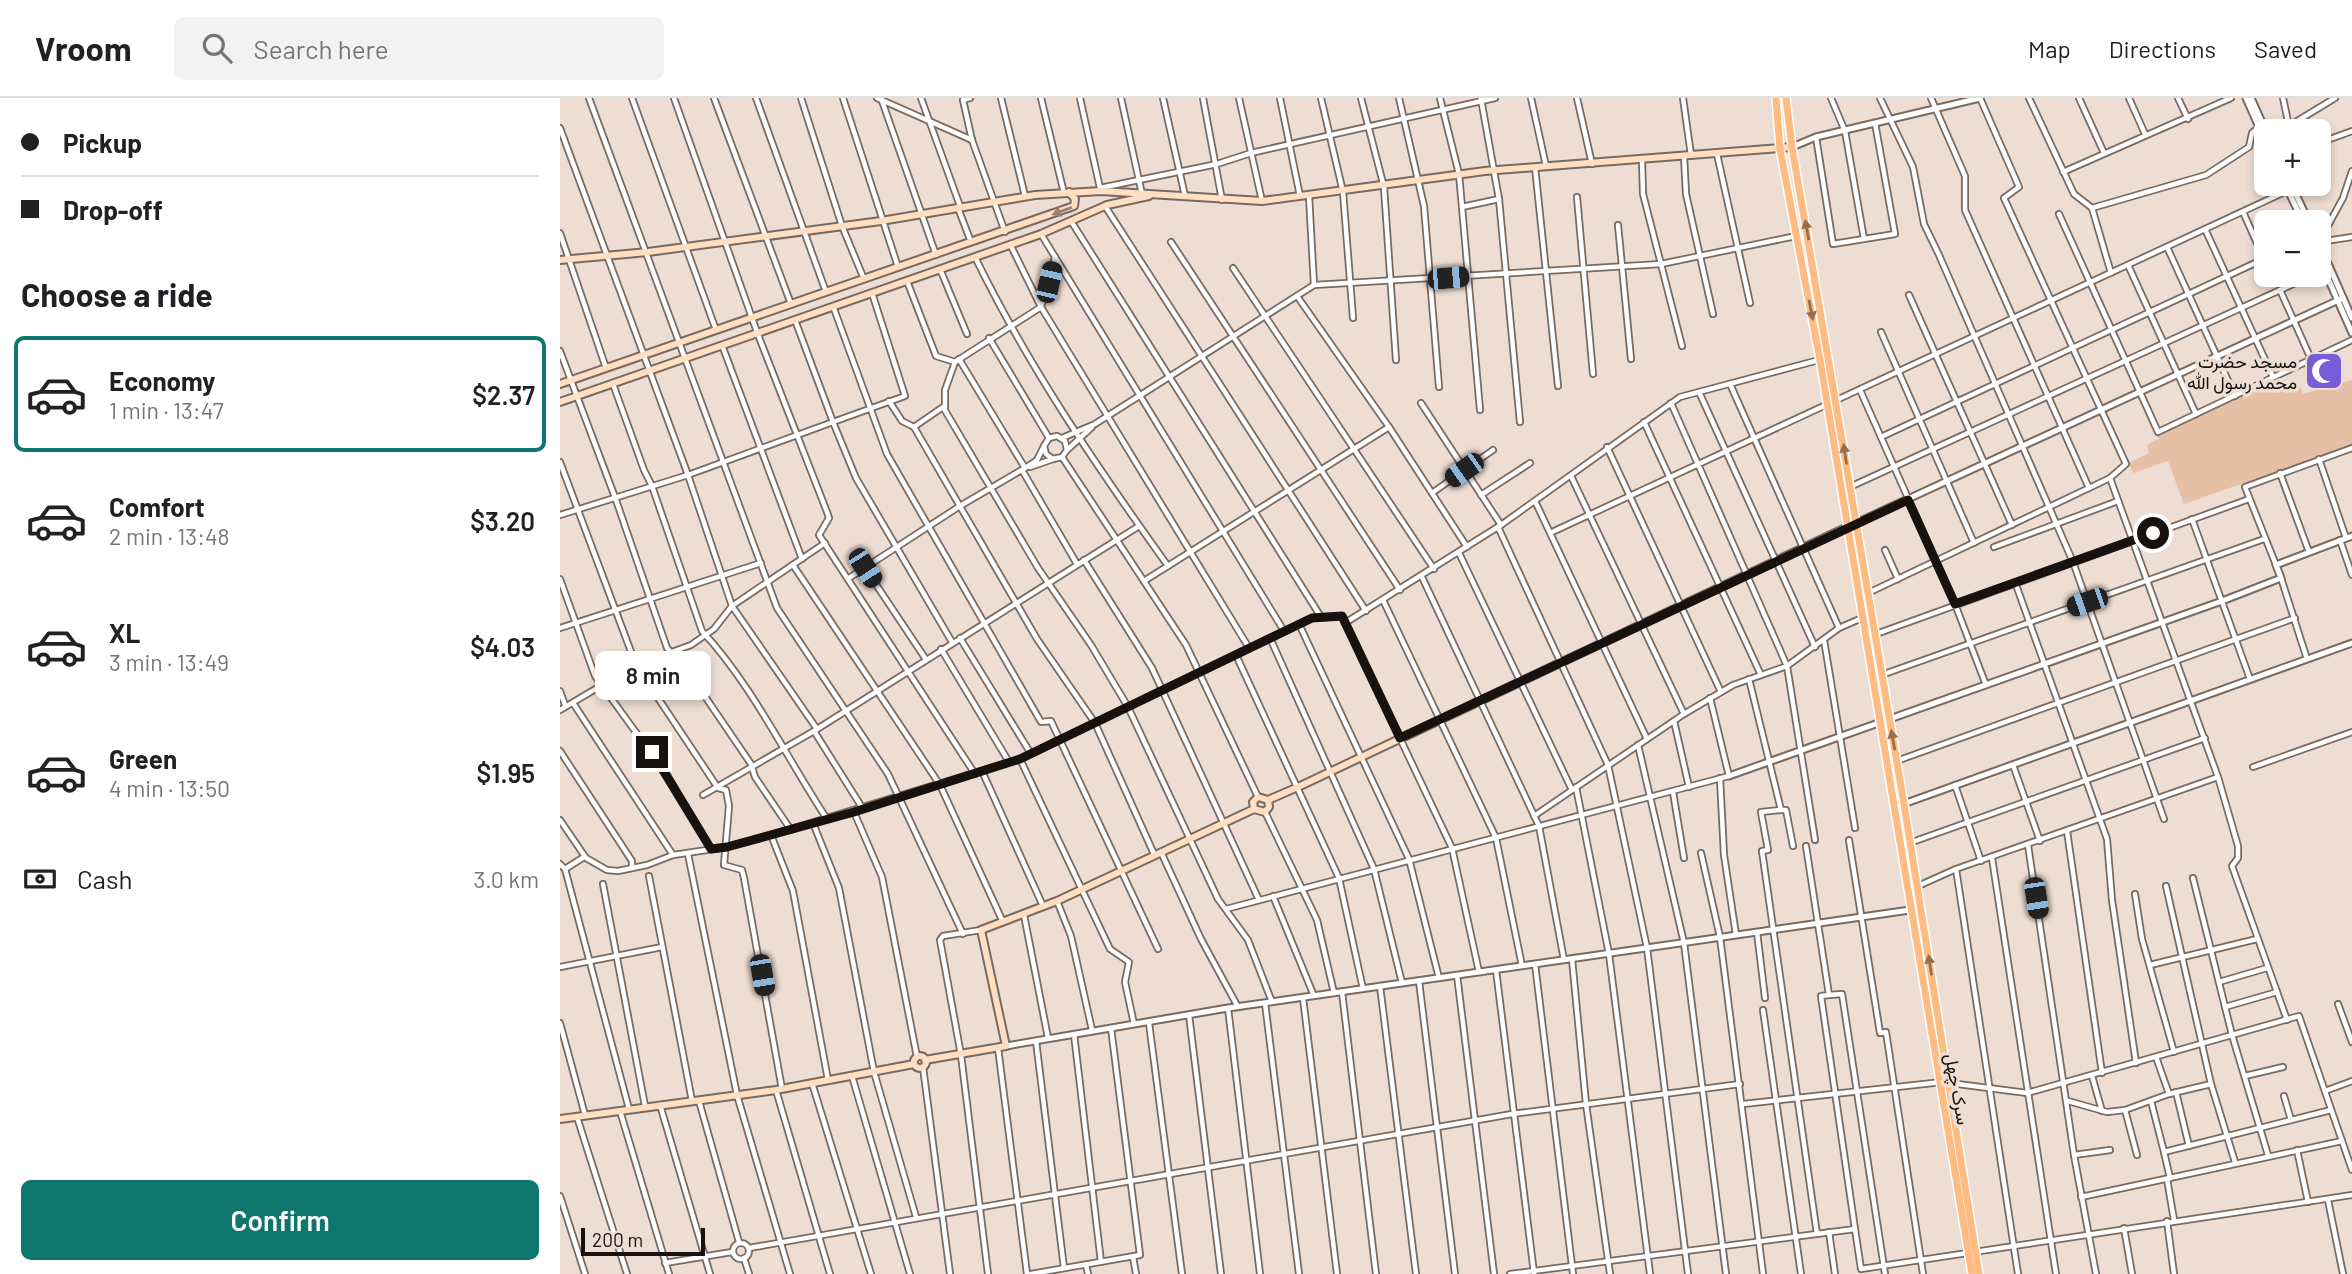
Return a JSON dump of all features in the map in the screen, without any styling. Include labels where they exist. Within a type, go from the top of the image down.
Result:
[{"type":"main road","points":[[1786,98],[1856,523],[1863,596],[1862,618],[1870,636]]},
{"type":"main road","points":[[1776,100],[1780,149],[1828,405],[1847,527],[1881,676],[1897,761],[1945,1082]]},
{"type":"main road","points":[[560,260],[688,247],[842,226],[994,200],[1067,192],[1101,190],[1222,201],[1262,201],[1384,187],[1496,170],[1792,147]]},
{"type":"main road","points":[[560,384],[792,306],[1074,206],[1075,199],[1067,192]]},
{"type":"main road","points":[[560,402],[1041,234],[1105,206],[1157,195]]},
{"type":"main road","points":[[1254,809],[1253,802],[1258,797],[1268,800],[1298,787],[1856,523]]},
{"type":"main road","name":"سرک چهل","points":[[1870,636],[1872,679],[1910,910],[1945,1082],[1972,1253],[1972,1274]]},
{"type":"main road","points":[[560,1119],[779,1089],[874,1072],[915,1060],[919,1068],[924,1064],[1002,1046],[981,930],[1057,901],[1254,809],[1265,812],[1269,807],[1268,800]]},
{"type":"main road","points":[[1972,1253],[1979,1274]]},
{"type":"street","points":[[589,98],[777,608],[888,774],[963,934]]},
{"type":"street","points":[[632,98],[688,247],[716,331]]},
{"type":"street","points":[[674,98],[757,332],[827,512],[826,525],[819,533],[975,774]]},
{"type":"street","points":[[714,98],[792,306]]},
{"type":"street","points":[[757,98],[826,293]]},
{"type":"street","points":[[801,98],[842,226],[864,280]]},
{"type":"street","points":[[843,98],[898,268]]},
{"type":"street","points":[[921,98],[971,243]]},
{"type":"street","points":[[970,98],[963,99],[972,140],[1005,232]]},
{"type":"street","points":[[1001,98],[1025,196]]},
{"type":"street","points":[[1041,98],[1067,192]]},
{"type":"street","points":[[1080,98],[1101,190],[1495,98]]},
{"type":"street","points":[[1121,98],[1142,194]]},
{"type":"street","points":[[1163,98],[1186,198]]},
{"type":"street","points":[[1203,98],[1222,201]]},
{"type":"street","points":[[1239,98],[1262,201]]},
{"type":"street","points":[[1280,98],[1300,197]]},
{"type":"street","points":[[1321,98],[1343,192],[1353,318]]},
{"type":"street","points":[[1361,98],[1384,187],[1396,360]]},
{"type":"street","points":[[1399,98],[1419,181],[1439,387]]},
{"type":"street","points":[[1440,98],[1459,174],[1480,410]]},
{"type":"street","points":[[1531,98],[1546,166]]},
{"type":"street","points":[[1577,98],[1592,164]]},
{"type":"street","points":[[1683,98],[1688,156],[1686,194],[1713,314]]},
{"type":"street","points":[[1776,100],[1786,98]]},
{"type":"street","points":[[1831,98],[1845,131],[1864,239]]},
{"type":"street","points":[[1881,98],[1913,166],[1928,237],[1996,383],[2073,562],[2164,819]]},
{"type":"street","points":[[1931,98],[1965,176],[1965,210],[2089,488]]},
{"type":"street","points":[[1792,147],[1816,137],[1980,98],[2019,187],[2004,198],[2126,464],[2110,478],[1863,596]]},
{"type":"street","points":[[2029,98],[2074,194],[2092,208],[2111,274]]},
{"type":"street","points":[[2079,98],[2104,153]]},
{"type":"street","points":[[2129,98],[2145,134]]},
{"type":"street","points":[[2178,98],[2188,119]]},
{"type":"street","points":[[2063,172],[2231,98]]},
{"type":"street","points":[[2248,98],[2256,119]]},
{"type":"street","points":[[2248,98],[2259,119]]},
{"type":"street","points":[[2283,98],[2288,119]]},
{"type":"street","points":[[2304,119],[2335,98]]},
{"type":"street","points":[[880,99],[972,140]]},
{"type":"street","points":[[880,99],[936,255]]},
{"type":"street","points":[[1482,99],[1496,170],[1520,422]]},
{"type":"street","points":[[1816,137],[1833,244],[1895,234],[1875,123]]},
{"type":"street","points":[[560,128],[688,475],[732,606],[816,730],[863,809]]},
{"type":"street","points":[[2331,139],[2352,131]]},
{"type":"street","points":[[2092,208],[2212,172],[2249,147],[2254,132]]},
{"type":"street","points":[[1717,154],[1750,303]]},
{"type":"street","points":[[1642,160],[1643,194],[1682,346]]},
{"type":"street","points":[[1535,167],[1558,386]]},
{"type":"street","points":[[2331,220],[2343,198],[2352,171]]},
{"type":"street","points":[[1309,196],[1314,285]]},
{"type":"street","points":[[1550,533],[2275,196]]},
{"type":"street","points":[[1577,197],[1593,374]]},
{"type":"street","points":[[1462,207],[1499,199]]},
{"type":"street","points":[[1105,206],[1366,611]]},
{"type":"street","points":[[2243,212],[2254,236]]},
{"type":"street","points":[[2059,214],[2158,432],[2352,340]]},
{"type":"street","points":[[1071,220],[1321,617]]},
{"type":"street","points":[[1618,225],[1631,359]]},
{"type":"street","points":[[2205,229],[2273,377]]},
{"type":"street","points":[[560,233],[606,368]]},
{"type":"street","points":[[1041,234],[1284,631]]},
{"type":"street","points":[[1049,438],[1062,438],[1095,424],[1314,285],[1661,264],[1796,236]]},
{"type":"street","points":[[2331,240],[2352,237]]},
{"type":"street","points":[[1171,242],[1323,469],[1400,590]]},
{"type":"street","points":[[1010,244],[1041,307],[1249,648]]},
{"type":"street","points":[[2167,247],[2235,396]]},
{"type":"street","points":[[975,257],[1010,325],[1079,439],[1168,566]]},
{"type":"street","points":[[1055,257],[1041,307],[957,360],[945,390],[944,409],[1048,582],[1128,707],[1218,899],[1248,940],[1269,1003],[1299,1274]]},
{"type":"street","points":[[1881,437],[2254,264]]},
{"type":"street","points":[[2128,265],[2196,414]]},
{"type":"street","points":[[1233,268],[1434,569]]},
{"type":"street","points":[[940,269],[967,334]]},
{"type":"street","points":[[906,281],[936,356],[957,360],[1024,469],[1077,564]]},
{"type":"street","points":[[2331,281],[2352,316]]},
{"type":"street","points":[[1841,491],[2287,287]]},
{"type":"street","points":[[2280,290],[2311,359]]},
{"type":"street","points":[[560,515],[616,500],[905,396],[872,293]]},
{"type":"street","points":[[1909,295],[2012,524]]},
{"type":"street","points":[[1297,296],[1389,427],[1467,547]]},
{"type":"street","points":[[1856,523],[2341,299]]},
{"type":"street","points":[[2341,299],[2352,333]]},
{"type":"street","points":[[833,306],[887,454],[1041,722],[1051,721],[1158,948]]},
{"type":"street","points":[[795,320],[856,478],[952,642]]},
{"type":"street","points":[[1881,332],[1975,543]]},
{"type":"street","points":[[989,338],[1049,438]]},
{"type":"street","points":[[722,345],[802,559]]},
{"type":"street","points":[[560,351],[616,500],[649,599],[671,652],[752,766],[755,776],[790,830]]},
{"type":"street","points":[[1345,623],[1500,526],[1671,403],[1699,392],[1820,360]]},
{"type":"street","points":[[613,384],[644,470],[653,485],[705,635],[766,718],[827,819]]},
{"type":"street","points":[[1730,384],[1839,628]]},
{"type":"street","points":[[1860,390],[1955,604],[1986,685]]},
{"type":"street","points":[[1699,392],[1815,647]]},
{"type":"street","points":[[889,401],[902,421],[914,427],[1016,602],[1095,723],[1201,939],[1238,1007]]},
{"type":"street","points":[[1421,403],[1500,526],[1608,765],[1647,948],[1688,1274]]},
{"type":"street","points":[[1671,403],[1787,666],[1815,840]]},
{"type":"street","points":[[914,427],[944,409]]},
{"type":"street","points":[[1644,422],[1761,675]]},
{"type":"street","points":[[1024,469],[1062,457],[1095,424]]},
{"type":"street","points":[[1144,581],[1389,427]]},
{"type":"street","points":[[849,578],[1037,460],[1049,438]]},
{"type":"street","points":[[1062,438],[1067,450]]},
{"type":"street","points":[[1044,446],[1046,454],[1054,459]]},
{"type":"street","points":[[1607,447],[1721,692]]},
{"type":"street","points":[[2307,659],[2281,578],[2245,487],[2352,448]]},
{"type":"street","points":[[1432,493],[1493,450]]},
{"type":"street","points":[[1062,457],[1186,645],[1258,797]]},
{"type":"street","points":[[2319,459],[2346,538],[2352,575]]},
{"type":"street","points":[[560,462],[636,665],[718,788],[726,790],[729,800],[724,865],[742,870],[779,1089],[830,1274]]},
{"type":"street","points":[[1481,495],[1530,463]]},
{"type":"street","points":[[2280,473],[2309,552]]},
{"type":"street","points":[[1571,476],[1684,714]]},
{"type":"street","points":[[2110,478],[2218,777],[2238,846],[2238,858],[2232,866],[2287,1020]]},
{"type":"street","points":[[1870,636],[2249,499]]},
{"type":"street","points":[[1994,547],[2119,501]]},
{"type":"street","points":[[1535,502],[1647,739]]},
{"type":"street","points":[[2192,519],[2250,680]]},
{"type":"street","points":[[703,795],[847,711],[925,658],[1139,526]]},
{"type":"street","points":[[2276,565],[2346,538]]},
{"type":"street","points":[[1872,679],[2264,539]]},
{"type":"street","points":[[560,710],[636,665],[705,635],[723,621],[732,606],[825,543]]},
{"type":"street","points":[[1885,550],[1898,579]]},
{"type":"street","points":[[1460,552],[1574,789],[1581,815],[1608,954],[1650,1274]]},
{"type":"street","points":[[1083,560],[1163,691],[1259,900]]},
{"type":"street","points":[[560,628],[761,563]]},
{"type":"street","points":[[793,565],[940,785],[1003,922]]},
{"type":"street","points":[[865,568],[925,658]]},
{"type":"street","points":[[1422,577],[1539,826],[1568,959],[1610,1274]]},
{"type":"street","points":[[1226,909],[1729,776],[1839,739],[2281,578]]},
{"type":"street","points":[[560,579],[590,663],[601,684],[667,775],[711,849]]},
{"type":"street","points":[[2015,582],[2107,839],[2112,900],[2136,1063]]},
{"type":"street","points":[[1383,600],[1496,838],[1522,966]]},
{"type":"street","points":[[560,820],[584,856],[607,870],[632,867],[673,855],[727,847],[854,812],[1020,759],[1299,624],[1321,617],[1342,616],[1452,848],[1479,972]]},
{"type":"street","points":[[1534,816],[1710,698],[1749,679],[1787,666],[1839,628],[1862,618]]},
{"type":"street","points":[[1888,764],[2295,618]]},
{"type":"street","points":[[1299,624],[1409,859],[1439,978]]},
{"type":"street","points":[[960,638],[1031,754]]},
{"type":"street","points":[[1270,638],[1374,869],[1402,983]]},
{"type":"street","points":[[1824,640],[1855,828]]},
{"type":"street","points":[[1895,807],[2352,643]]},
{"type":"street","points":[[941,649],[1009,762]]},
{"type":"street","points":[[1236,654],[1339,878],[1363,989]]},
{"type":"street","points":[[1749,679],[1781,810]]},
{"type":"street","points":[[560,691],[565,705]]},
{"type":"street","points":[[1710,698],[1729,776]]},
{"type":"street","points":[[573,702],[673,855]]},
{"type":"street","points":[[1674,721],[1689,787]]},
{"type":"street","points":[[2253,767],[2352,732]]},
{"type":"street","points":[[1901,846],[2205,738]]},
{"type":"street","points":[[1638,745],[1684,943],[1726,1274]]},
{"type":"street","points":[[560,751],[632,861],[632,867]]},
{"type":"street","points":[[1020,759],[1084,888],[1110,949],[1129,962],[1125,982],[1134,1024]]},
{"type":"street","points":[[2013,765],[2040,841]]},
{"type":"street","points":[[982,771],[1043,905]]},
{"type":"street","points":[[1907,890],[1956,869],[2218,777]]},
{"type":"street","points":[[1720,778],[1724,855],[1736,935]]},
{"type":"street","points":[[1955,785],[1981,861]]},
{"type":"street","points":[[1673,792],[1684,858]]},
{"type":"street","points":[[1793,846],[1786,810],[1761,812],[1768,850],[1762,851],[1817,1234]]},
{"type":"street","points":[[854,812],[882,877],[915,1060]]},
{"type":"street","points":[[1265,812],[1317,920],[1338,993],[1360,1140],[1376,1274]]},
{"type":"street","points":[[813,823],[839,888],[874,1072],[916,1217]]},
{"type":"street","points":[[2067,831],[2102,1073]]},
{"type":"street","points":[[771,835],[793,891],[828,1080]]},
{"type":"street","points":[[1849,840],[1881,1033],[1885,1032],[1923,1274]]},
{"type":"street","points":[[2028,845],[2074,1155],[2096,1274]]},
{"type":"street","points":[[1806,846],[1829,995]]},
{"type":"street","points":[[1701,853],[1720,937],[1763,1274]]},
{"type":"street","points":[[688,854],[737,1095],[790,1274]]},
{"type":"street","points":[[565,869],[584,856]]},
{"type":"street","points":[[1992,858],[2056,1274]]},
{"type":"street","points":[[560,864],[565,869],[629,1108]]},
{"type":"street","points":[[1956,869],[2018,1274]]},
{"type":"street","points":[[649,876],[696,1101],[739,1242],[749,1248],[1475,1120],[1740,1084]]},
{"type":"street","points":[[2193,878],[2232,1035],[2268,1156]]},
{"type":"street","points":[[603,884],[645,1106]]},
{"type":"street","points":[[2166,886],[2211,1084],[2235,1163]]},
{"type":"street","points":[[2135,894],[2150,965],[2174,1052]]},
{"type":"street","points":[[1273,896],[1314,996]]},
{"type":"street","points":[[1057,901],[1071,936],[1092,1030]]},
{"type":"street","points":[[1111,1027],[1140,1255],[1029,1274],[1017,1199],[1002,1046],[1111,1027],[1149,1023],[1228,1008],[1910,910]]},
{"type":"street","points":[[1024,915],[1048,1038]]},
{"type":"street","points":[[981,930],[943,936],[940,940],[961,1055],[988,1274]]},
{"type":"street","points":[[1757,932],[1765,998]]},
{"type":"street","points":[[2150,965],[2257,939]]},
{"type":"street","points":[[560,967],[662,947]]},
{"type":"street","points":[[1535,964],[1573,1274]]},
{"type":"street","points":[[2219,982],[2267,968]]},
{"type":"street","points":[[1496,970],[1533,1273]]},
{"type":"street","points":[[1457,975],[1494,1274]]},
{"type":"street","points":[[1419,981],[1455,1274]]},
{"type":"street","points":[[1380,986],[1416,1274]]},
{"type":"street","points":[[2225,1007],[2277,992]]},
{"type":"street","points":[[1885,1274],[1884,1266],[1857,1090],[1842,994],[1821,996],[1861,1271],[1884,1266],[2167,1221],[2352,1195]]},
{"type":"street","points":[[1303,998],[1337,1274]]},
{"type":"street","points":[[2338,1004],[2352,1042]]},
{"type":"street","points":[[1228,1008],[1260,1274]]},
{"type":"street","points":[[1763,1010],[1801,1274]]},
{"type":"street","points":[[1189,1015],[1221,1274]]},
{"type":"street","points":[[1743,1104],[1945,1082],[2027,1093],[2300,1017],[2352,1170]]},
{"type":"street","points":[[560,1023],[585,1115]]},
{"type":"street","points":[[1149,1023],[1182,1274]]},
{"type":"street","points":[[1074,1033],[1101,1262]]},
{"type":"street","points":[[1035,1040],[1064,1268]]},
{"type":"street","points":[[2156,1057],[2169,1094]]},
{"type":"street","points":[[924,1064],[950,1274]]},
{"type":"street","points":[[2245,1076],[2283,1067]]},
{"type":"street","points":[[852,1076],[910,1274]]},
{"type":"street","points":[[2092,1076],[2102,1111]]},
{"type":"street","points":[[2325,1091],[2352,1081]]},
{"type":"street","points":[[812,1083],[871,1274]]},
{"type":"street","points":[[2067,1101],[2102,1111],[2125,1110],[2169,1094],[2211,1084]]},
{"type":"street","points":[[2176,1092],[2189,1146]]},
{"type":"street","points":[[2284,1096],[2291,1120]]},
{"type":"street","points":[[2151,1101],[2164,1152],[2174,1220]]},
{"type":"street","points":[[659,1104],[710,1274]]},
{"type":"street","points":[[619,1110],[669,1274]]},
{"type":"street","points":[[2125,1110],[2137,1155]]},
{"type":"street","points":[[2164,1152],[2331,1110]]},
{"type":"street","points":[[577,1117],[627,1274]]},
{"type":"street","points":[[2081,1197],[2342,1141]]},
{"type":"street","points":[[2074,1155],[2110,1150]]},
{"type":"street","points":[[2297,1150],[2308,1202]]},
{"type":"street","points":[[560,1196],[585,1274]]},
{"type":"street","points":[[2328,1200],[2343,1274]]},
{"type":"street","points":[[2167,1221],[2174,1274]]},
{"type":"street","points":[[2124,1228],[2132,1274]]},
{"type":"street","points":[[1510,1274],[1854,1229]]},
{"type":"street","points":[[1829,1232],[1835,1274]]},
{"type":"street","points":[[665,1262],[732,1252],[739,1242]]},
{"type":"street","points":[[749,1248],[744,1258],[749,1274]]},
{"type":"street","points":[[732,1252],[735,1257],[744,1258]]},
{"type":"street","points":[[1133,1256],[1136,1274]]},
{"type":"street","points":[[1086,1265],[1088,1274]]},
{"type":"shaded area","points":[[2274,379],[2277,386],[2284,383],[2301,388],[2303,394],[2352,380],[2352,445],[2184,504],[2168,461],[2133,473],[2129,463],[2149,453],[2147,445],[2159,439],[2158,433]]},
{"type":"place","name":"مسجد حضرت محمد رسول الله","points":[[2324,371]]},
{"type":"route","points":[[652,752],[711,849],[727,847],[854,812],[1020,759],[1312,618],[1342,616],[1400,738],[1908,500],[1955,604],[2153,533]]}]
